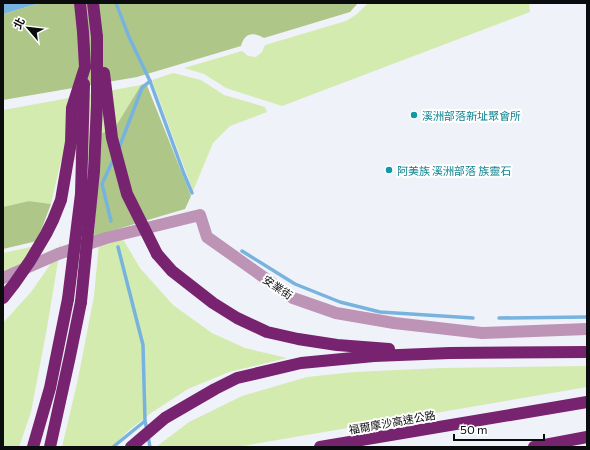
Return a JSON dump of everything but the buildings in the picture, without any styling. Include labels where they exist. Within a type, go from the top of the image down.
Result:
[{"type":"highway","points":[[33,447],[50,388],[68,299],[81,194],[85,67],[80,3]]},
{"type":"highway","points":[[93,3],[112,138],[127,194],[157,254],[172,271],[213,304],[237,318],[267,332],[298,339],[337,345],[450,353]]},
{"type":"highway","points":[[50,447],[81,302],[94,171],[98,104],[97,37]]},
{"type":"highway","points":[[3,298],[30,261],[46,234],[61,200],[71,142],[72,108],[85,67]]},
{"type":"highway","points":[[131,447],[165,418],[237,378],[294,365],[374,356],[450,353],[587,352]]},
{"type":"highway","name":"福爾摩沙高速公路","points":[[320,447],[587,402]]},
{"type":"highway","points":[[534,447],[587,437]]},
{"type":"street","name":"安業街","points":[[3,278],[58,254],[106,238],[200,216],[207,237],[219,246],[293,298],[336,313],[394,323],[482,333],[587,329]]},
{"type":"green space","points":[[40,3],[358,3],[350,12],[264,38],[250,34],[245,38],[241,46],[137,77],[3,100],[3,14]]},
{"type":"green space","points":[[368,3],[529,3],[530,12],[282,106],[226,88],[204,74],[184,68],[242,51],[248,56],[256,57],[262,52],[265,45],[346,21],[357,14]]},
{"type":"green space","points":[[173,73],[201,80],[224,95],[265,107],[267,112],[230,126],[213,143],[193,191],[152,80]]},
{"type":"green space","points":[[146,83],[191,196],[185,209],[94,236],[101,134],[116,126],[141,85]]},
{"type":"green space","points":[[141,85],[116,126],[99,159],[61,161],[51,204],[29,201],[3,207],[3,110]]},
{"type":"green space","points":[[104,191],[114,224],[140,268],[173,305],[212,333],[245,348],[287,358],[229,372],[188,389],[151,413],[128,431],[112,447],[62,447],[78,379],[94,296]]},
{"type":"green space","points":[[29,201],[51,204],[37,241],[3,249],[3,207]]},
{"type":"green space","points":[[61,243],[31,412],[19,447],[3,447],[3,323],[31,292],[52,262]]},
{"type":"green space","points":[[35,246],[23,267],[3,276],[3,253]]},
{"type":"green space","points":[[587,366],[587,387],[237,447],[156,447],[189,422],[242,396],[307,377],[354,372],[441,368]]},
{"type":"water","points":[[3,3],[40,3],[3,14]]},
{"type":"waterway","points":[[116,3],[129,37],[150,81],[192,193]]},
{"type":"waterway","points":[[119,148],[142,88],[150,81]]},
{"type":"waterway","points":[[111,221],[102,184],[114,158]]},
{"type":"waterway","points":[[118,247],[143,345],[145,421],[147,430]]},
{"type":"waterway","points":[[242,251],[295,284],[340,302],[380,312],[473,318]]},
{"type":"waterway","points":[[499,318],[587,317]]},
{"type":"waterway","points":[[113,447],[145,421]]},
{"type":"waterway","points":[[148,436],[150,447]]},
{"type":"place","name":"溪洲部落新址聚會所","points":[[414,115]]},
{"type":"place","name":"阿美族 溪洲部落 族靈石","points":[[389,170]]}]
